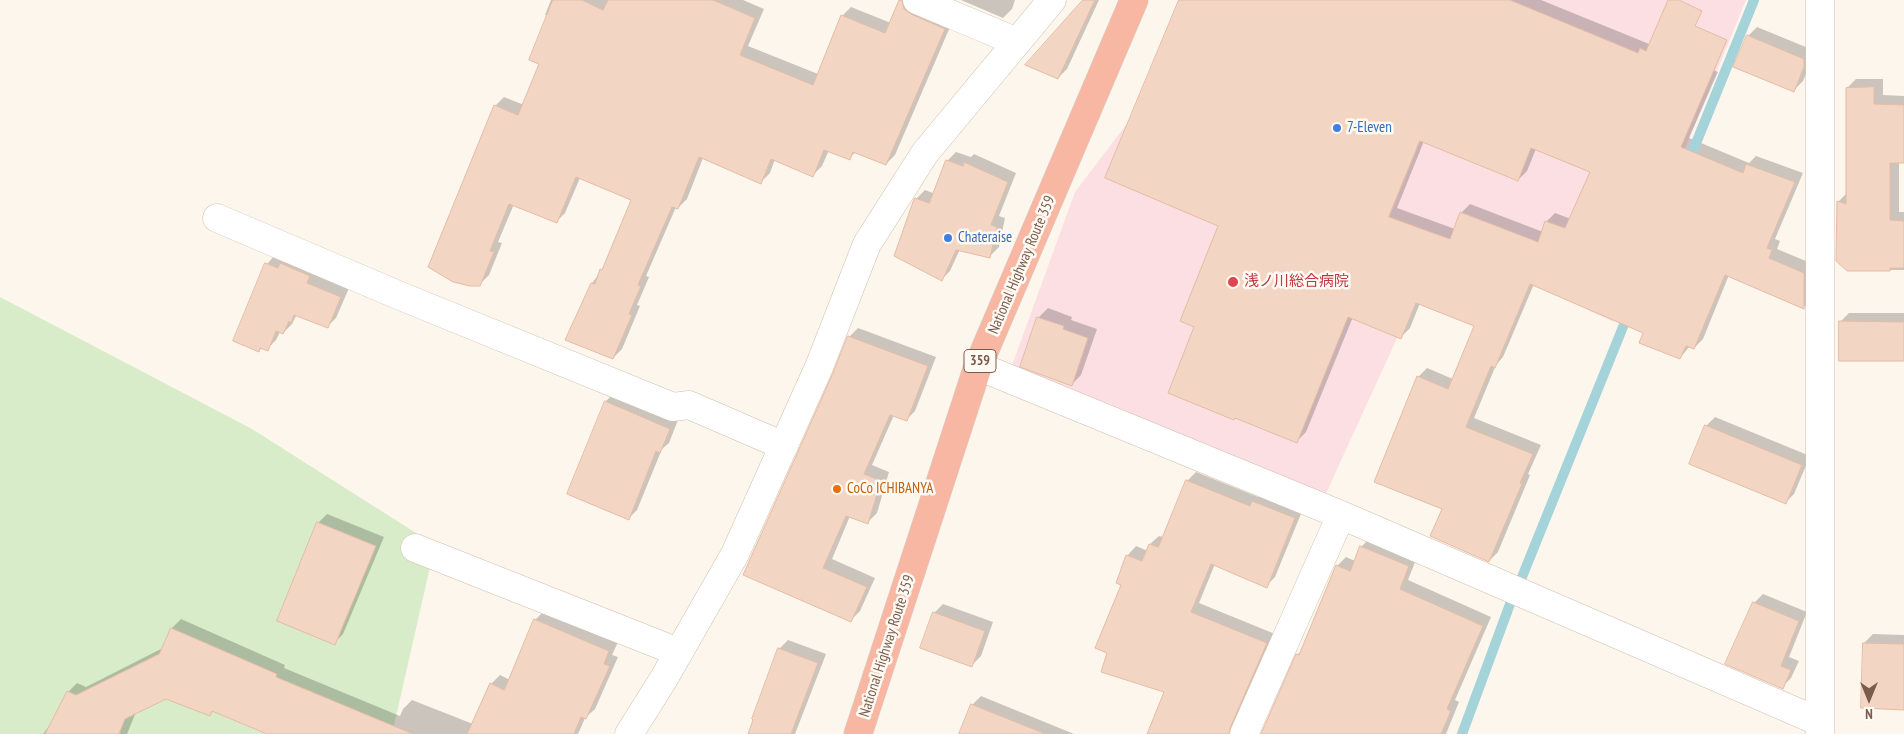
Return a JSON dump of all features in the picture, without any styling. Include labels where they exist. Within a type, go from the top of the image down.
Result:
[{"type":"highway","name":"National Highway Route 359","points":[[858,734],[978,366],[1134,0]]},
{"type":"street","points":[[917,0],[1017,42]]},
{"type":"street","points":[[629,734],[735,554],[819,367],[867,244],[925,154],[1052,0]]},
{"type":"street","points":[[978,366],[1341,515],[1820,728],[1820,0]]},
{"type":"street","points":[[217,218],[398,295],[674,407],[689,405],[784,446]]},
{"type":"street","points":[[1244,734],[1341,515]]},
{"type":"street","points":[[415,548],[678,652]]},
{"type":"shaded area","name":"浅ノ川総合病院","points":[[1181,0],[1746,0],[1614,322],[1441,242],[1323,500],[1011,368],[1075,192],[1135,113]]},
{"type":"green space","points":[[0,297],[252,429],[435,545],[392,734],[0,734]]},
{"type":"building","points":[[553,0],[582,0],[603,10],[608,0],[713,0],[755,18],[740,55],[813,85],[841,15],[885,33],[899,0],[902,0],[904,9],[911,14],[945,29],[886,165],[853,152],[850,160],[824,150],[813,177],[771,159],[761,184],[699,157],[678,209],[672,207],[638,285],[641,286],[629,314],[632,315],[613,359],[565,340],[591,283],[595,284],[600,269],[602,270],[631,200],[576,177],[557,223],[509,204],[490,251],[494,252],[480,286],[453,282],[428,267],[494,105],[518,115],[539,64],[529,60]]},
{"type":"building","points":[[1083,0],[1095,0],[1058,79],[1025,65]]},
{"type":"building","name":"浅ノ川総合病院","points":[[1179,0],[1510,0],[1638,53],[1640,48],[1646,51],[1668,0],[1679,0],[1702,11],[1695,26],[1727,40],[1681,147],[1743,173],[1746,164],[1795,182],[1767,248],[1772,250],[1769,258],[1804,273],[1804,309],[1725,275],[1694,349],[1686,346],[1680,359],[1639,343],[1643,333],[1530,284],[1495,368],[1491,366],[1466,427],[1533,454],[1489,562],[1430,536],[1442,509],[1374,482],[1417,376],[1448,389],[1474,326],[1416,303],[1401,339],[1348,317],[1297,443],[1235,418],[1234,420],[1168,393],[1194,327],[1180,321],[1218,226],[1105,178]],"holes":[[[1420,141],[1518,181],[1531,148],[1590,172],[1565,228],[1545,221],[1538,242],[1460,212],[1450,239],[1389,217]]]},
{"type":"building","points":[[1747,35],[1804,59],[1804,67],[1794,92],[1733,67]]},
{"type":"building","points":[[1874,87],[1874,104],[1904,105],[1904,163],[1890,163],[1890,220],[1904,221],[1904,268],[1890,268],[1890,271],[1847,271],[1836,261],[1837,201],[1846,204],[1846,88]]},
{"type":"building","points":[[946,160],[963,166],[964,162],[1008,182],[991,225],[997,227],[990,258],[956,250],[942,281],[894,256],[914,199],[929,203]]},
{"type":"building","points":[[265,263],[278,268],[280,263],[310,276],[307,283],[341,297],[328,328],[294,315],[283,334],[276,331],[268,351],[260,348],[259,352],[233,341]]},
{"type":"building","points":[[1037,317],[1064,326],[1063,329],[1088,338],[1072,386],[1020,367]]},
{"type":"building","points":[[1839,321],[1904,322],[1904,361],[1839,361]]},
{"type":"building","points":[[848,336],[928,366],[907,421],[890,415],[864,474],[881,481],[868,524],[846,516],[823,568],[867,587],[851,622],[743,575]]},
{"type":"building","points":[[605,401],[670,429],[660,453],[656,451],[629,520],[567,494]]},
{"type":"building","points":[[1705,425],[1802,465],[1786,504],[1689,464]]},
{"type":"building","points":[[1186,480],[1250,506],[1252,501],[1295,518],[1267,588],[1211,564],[1191,612],[1267,643],[1229,734],[1147,734],[1164,692],[1101,672],[1107,653],[1095,648],[1121,585],[1116,583],[1126,555],[1142,561],[1149,544],[1158,547]]},
{"type":"building","points":[[317,522],[376,546],[335,645],[277,621]]},
{"type":"building","points":[[1360,546],[1409,566],[1400,589],[1483,626],[1447,709],[1451,711],[1441,734],[1261,734],[1296,654],[1299,655],[1336,565],[1350,571]]},
{"type":"building","points":[[1753,602],[1799,621],[1781,666],[1791,670],[1783,689],[1725,664]]},
{"type":"building","points":[[933,612],[985,631],[972,667],[920,648]]},
{"type":"building","points":[[534,619],[609,651],[604,664],[610,666],[586,719],[581,717],[574,734],[467,734],[490,683],[504,690]]},
{"type":"building","points":[[171,628],[277,674],[276,677],[413,734],[267,734],[212,711],[210,716],[166,699],[125,719],[119,734],[45,734],[67,691],[76,695],[159,654]]},
{"type":"building","points":[[1863,643],[1904,644],[1904,710],[1861,708]]},
{"type":"building","points":[[778,648],[818,663],[791,734],[748,734],[752,719]]},
{"type":"building","points":[[971,704],[1043,733],[1043,734],[959,734]]},
{"type":"waterway","points":[[1688,163],[1754,0]]},
{"type":"waterway","points":[[1520,582],[1629,312]]},
{"type":"waterway","points":[[1462,734],[1510,604]]},
{"type":"place","name":"7-Eleven","points":[[1337,128]]},
{"type":"place","name":"Chateraise","points":[[948,238]]},
{"type":"place","name":"浅ノ川総合病院","points":[[1233,282]]},
{"type":"place","name":"CoCo ICHIBANYA","points":[[837,489]]}]
